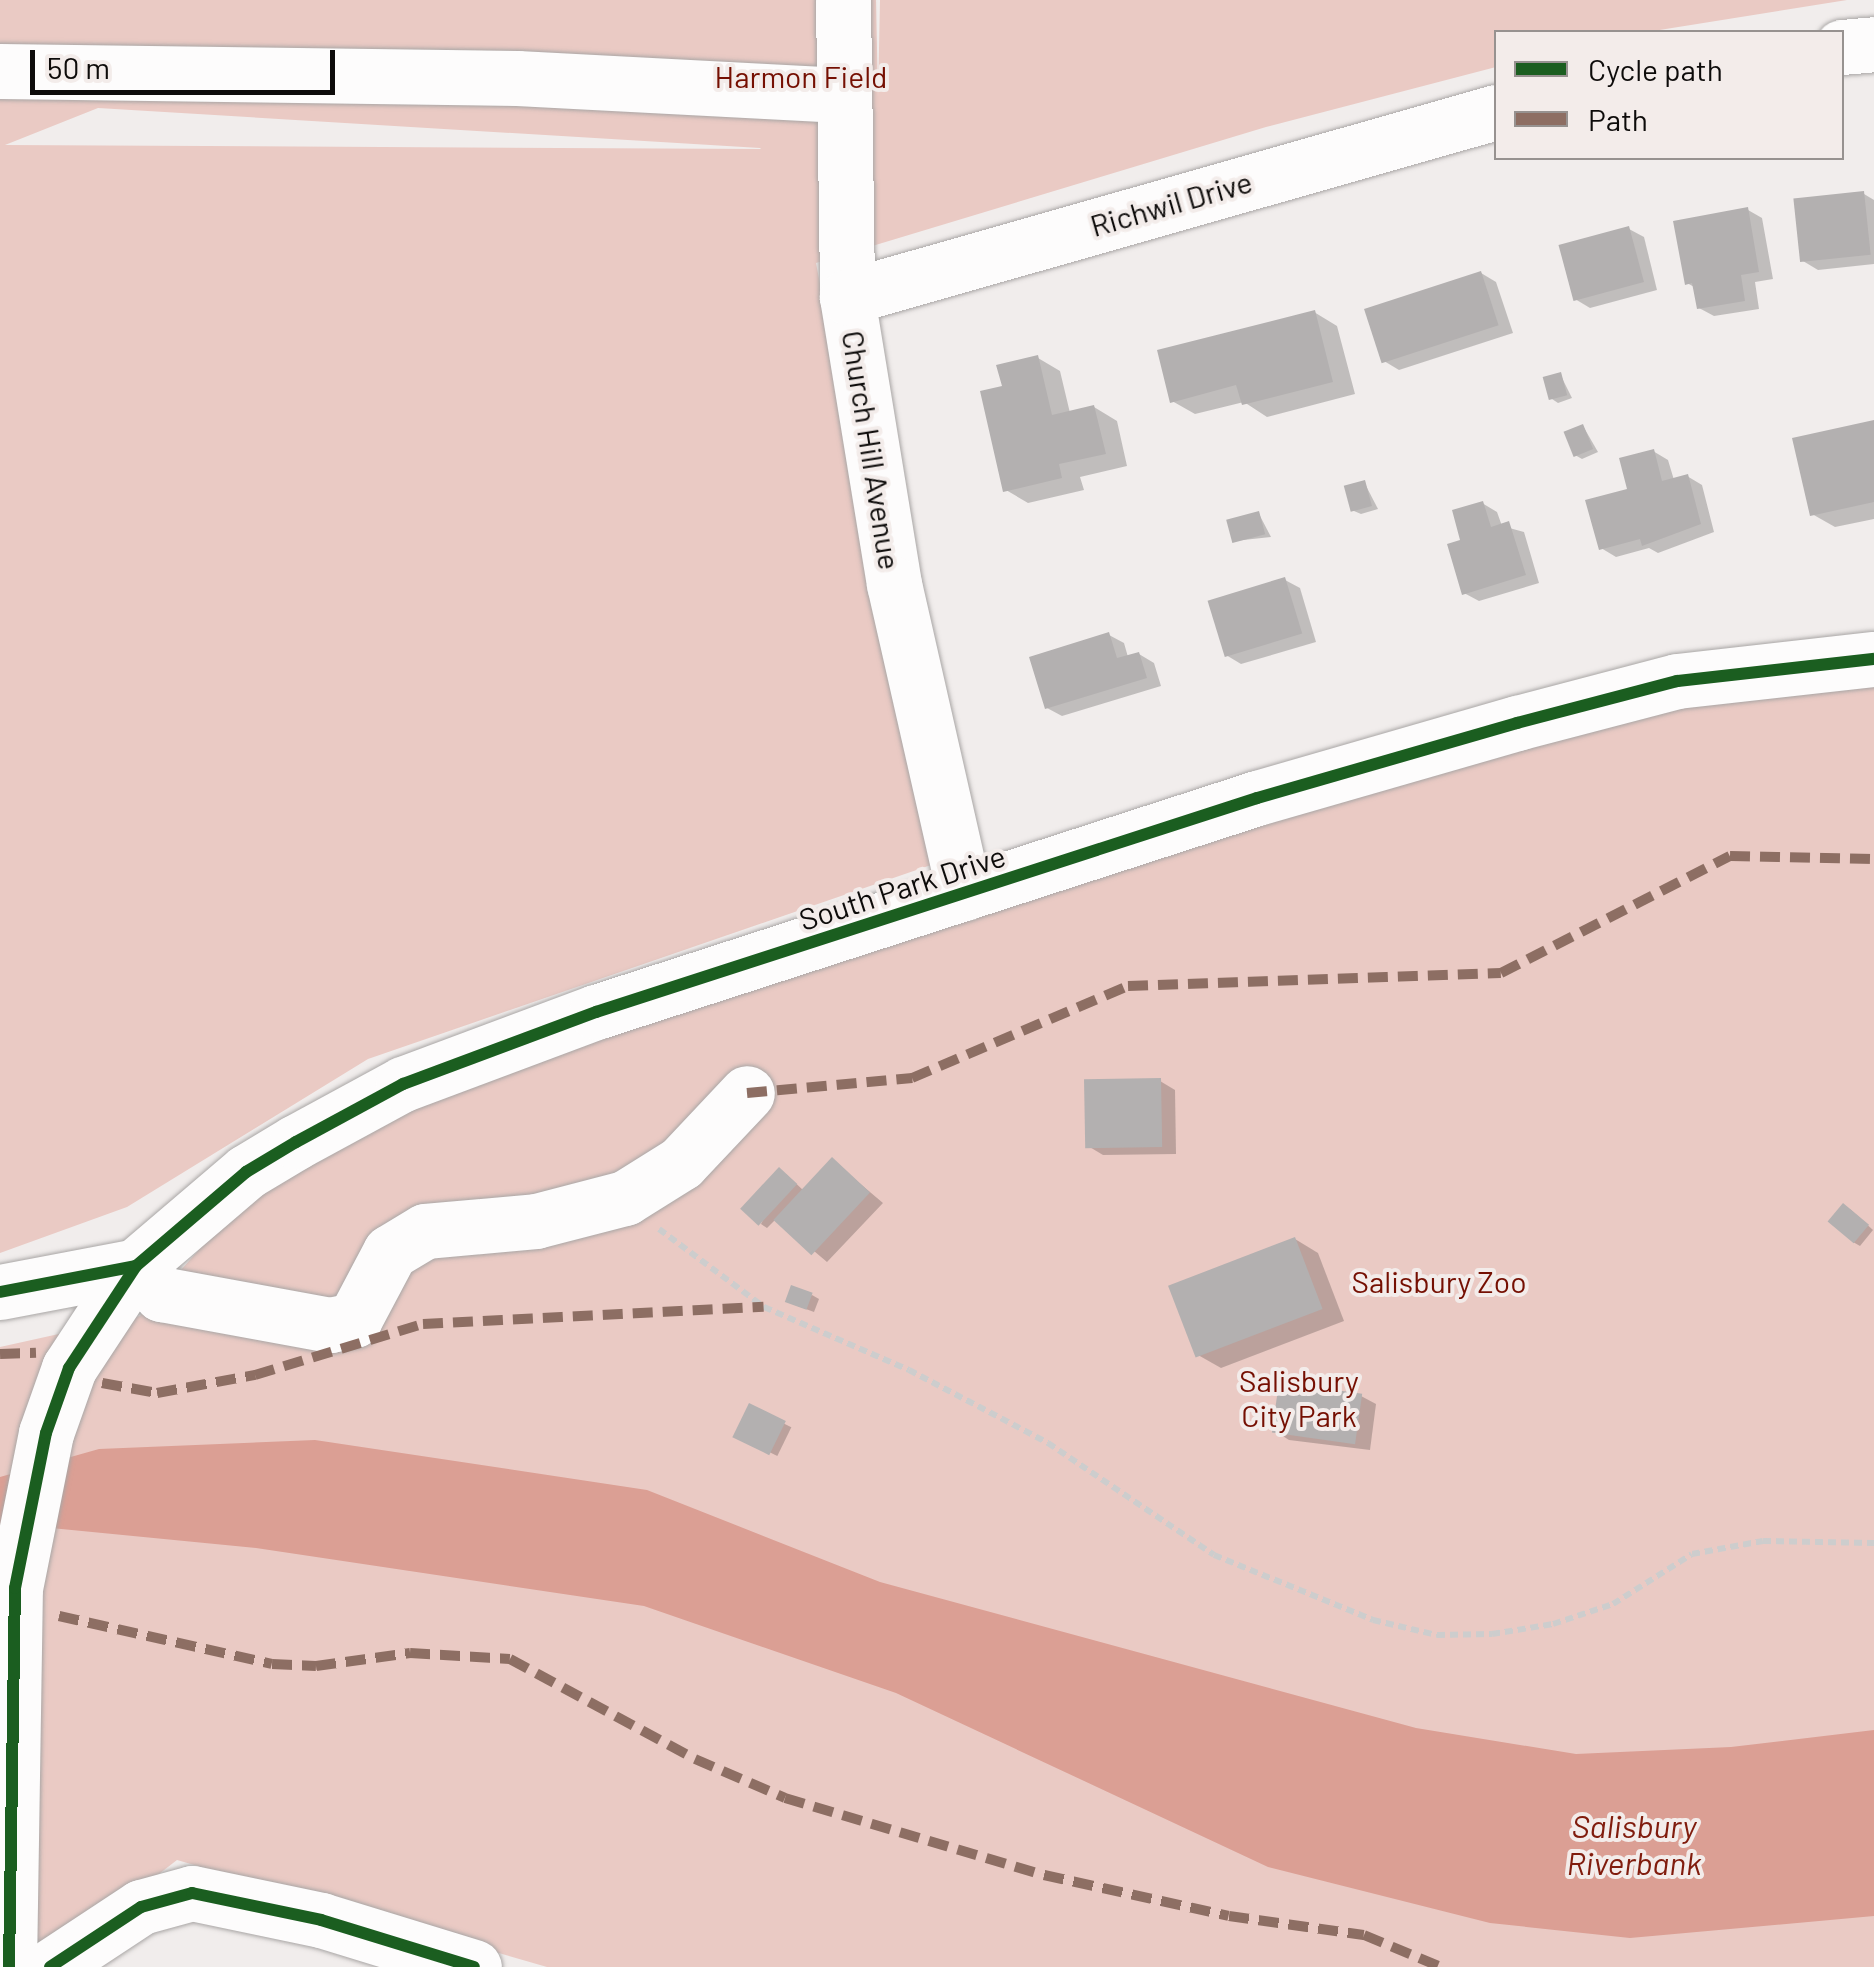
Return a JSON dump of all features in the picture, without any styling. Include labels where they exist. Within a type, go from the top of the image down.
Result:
[{"type":"street","name":"Church Hill Avenue","points":[[842,0],[847,296],[894,584],[964,893]]},
{"type":"street","points":[[1844,47],[1874,44]]},
{"type":"street","points":[[0,70],[516,78],[842,95]]},
{"type":"street","name":"Richwil Drive","points":[[847,296],[1494,113]]},
{"type":"street","name":"South Park Drive","points":[[0,1292],[136,1266],[246,1172],[403,1084],[596,1012],[1258,798],[1678,681],[1874,660]]},
{"type":"street","points":[[9,1967],[15,1588],[46,1433],[69,1368],[136,1266],[161,1294],[330,1325],[354,1320],[390,1252],[425,1231],[536,1220],[625,1198],[681,1163],[747,1093]]},
{"type":"street","points":[[50,1967],[141,1907],[192,1892],[321,1920],[474,1967]]},
{"type":"path","points":[[625,1198],[684,1252],[764,1307],[910,1370],[1048,1444],[1214,1555],[1373,1620],[1438,1635],[1492,1634],[1553,1624],[1613,1604],[1692,1554],[1764,1541],[1874,1544]]},
{"type":"green space","name":"Harmon Field","points":[[0,0],[876,0],[878,97],[880,0],[1847,0],[1660,30],[1494,30],[1494,68],[1266,127],[816,263],[931,865],[368,1059],[127,1207],[0,1253]],"holes":[[[98,108],[761,149],[5,145]]]},
{"type":"green space","name":"Salisbury City Park","points":[[1874,675],[1874,1967],[547,1967],[177,1860],[133,1894],[0,1967],[0,1347],[140,1316],[229,1216],[382,1117],[896,927],[1705,698]]},
{"type":"water","name":"Salisbury Riverbank","points":[[315,1440],[647,1490],[880,1582],[1416,1728],[1576,1754],[1731,1747],[1874,1730],[1874,1916],[1630,1938],[1490,1923],[1268,1867],[896,1693],[644,1606],[256,1548],[0,1523],[0,1477],[99,1449]]},
{"type":"building","points":[[1864,191],[1871,255],[1800,262],[1793,198]]},
{"type":"building","points":[[1748,207],[1759,272],[1741,275],[1745,301],[1697,309],[1692,283],[1685,285],[1673,221]]},
{"type":"building","points":[[1629,226],[1644,282],[1573,301],[1558,245]]},
{"type":"building","points":[[1481,271],[1499,325],[1382,363],[1364,309]]},
{"type":"building","points":[[1315,310],[1333,382],[1242,405],[1236,385],[1170,403],[1157,350]]},
{"type":"building","points":[[1038,355],[1052,415],[1094,405],[1106,454],[1059,464],[1062,478],[1003,492],[980,391],[1002,386],[996,365]]},
{"type":"building","points":[[1561,372],[1567,395],[1549,400],[1543,377]]},
{"type":"building","points":[[1874,420],[1874,502],[1810,516],[1792,438]]},
{"type":"building","points":[[1583,424],[1593,449],[1574,457],[1564,432]]},
{"type":"building","points":[[1654,449],[1662,481],[1688,474],[1701,524],[1642,546],[1640,539],[1599,550],[1585,500],[1627,489],[1619,458]]},
{"type":"building","points":[[1365,480],[1372,506],[1351,512],[1344,486]]},
{"type":"building","points":[[1483,501],[1491,527],[1509,521],[1526,575],[1462,595],[1447,544],[1460,540],[1452,510]]},
{"type":"building","points":[[1259,511],[1265,534],[1232,543],[1226,520]]},
{"type":"building","points":[[1285,577],[1302,633],[1225,657],[1208,601]]},
{"type":"building","points":[[1109,632],[1117,658],[1139,652],[1147,678],[1045,709],[1029,657]]},
{"type":"building","points":[[1161,1078],[1162,1147],[1085,1148],[1084,1079]]},
{"type":"building","points":[[832,1157],[870,1192],[811,1255],[773,1220]]},
{"type":"building","points":[[779,1167],[797,1184],[758,1226],[740,1209]]},
{"type":"building","points":[[1843,1203],[1869,1225],[1854,1243],[1828,1221]]},
{"type":"building","points":[[1295,1237],[1323,1309],[1196,1358],[1168,1286]]},
{"type":"building","points":[[791,1285],[813,1293],[806,1310],[785,1302]]},
{"type":"building","points":[[1279,1382],[1362,1394],[1355,1444],[1272,1433]]},
{"type":"building","points":[[749,1403],[786,1421],[769,1455],[732,1437]]},
{"type":"marked path","points":[[747,1093],[912,1078],[1128,986],[1501,973],[1730,856],[1874,859]]},
{"type":"marked path","points":[[102,1383],[157,1393],[255,1375],[423,1324],[764,1307]]},
{"type":"marked path","points":[[0,1354],[36,1353]]},
{"type":"marked path","points":[[59,1616],[272,1664],[316,1666],[410,1653],[510,1659],[695,1759],[785,1798],[1044,1875],[1229,1916],[1364,1935],[1441,1967]]},
{"type":"cycle path","points":[[0,1292],[136,1266],[246,1172],[296,1142],[403,1084],[596,1012],[1257,798],[1517,723],[1677,681],[1874,659]]},
{"type":"cycle path","points":[[9,1967],[15,1588],[46,1433],[69,1368],[136,1266]]},
{"type":"cycle path","points":[[50,1967],[141,1907],[192,1893],[321,1920],[474,1967]]},
{"type":"park label","name":"Salisbury Zoo","points":[[1439,1281]]}]
